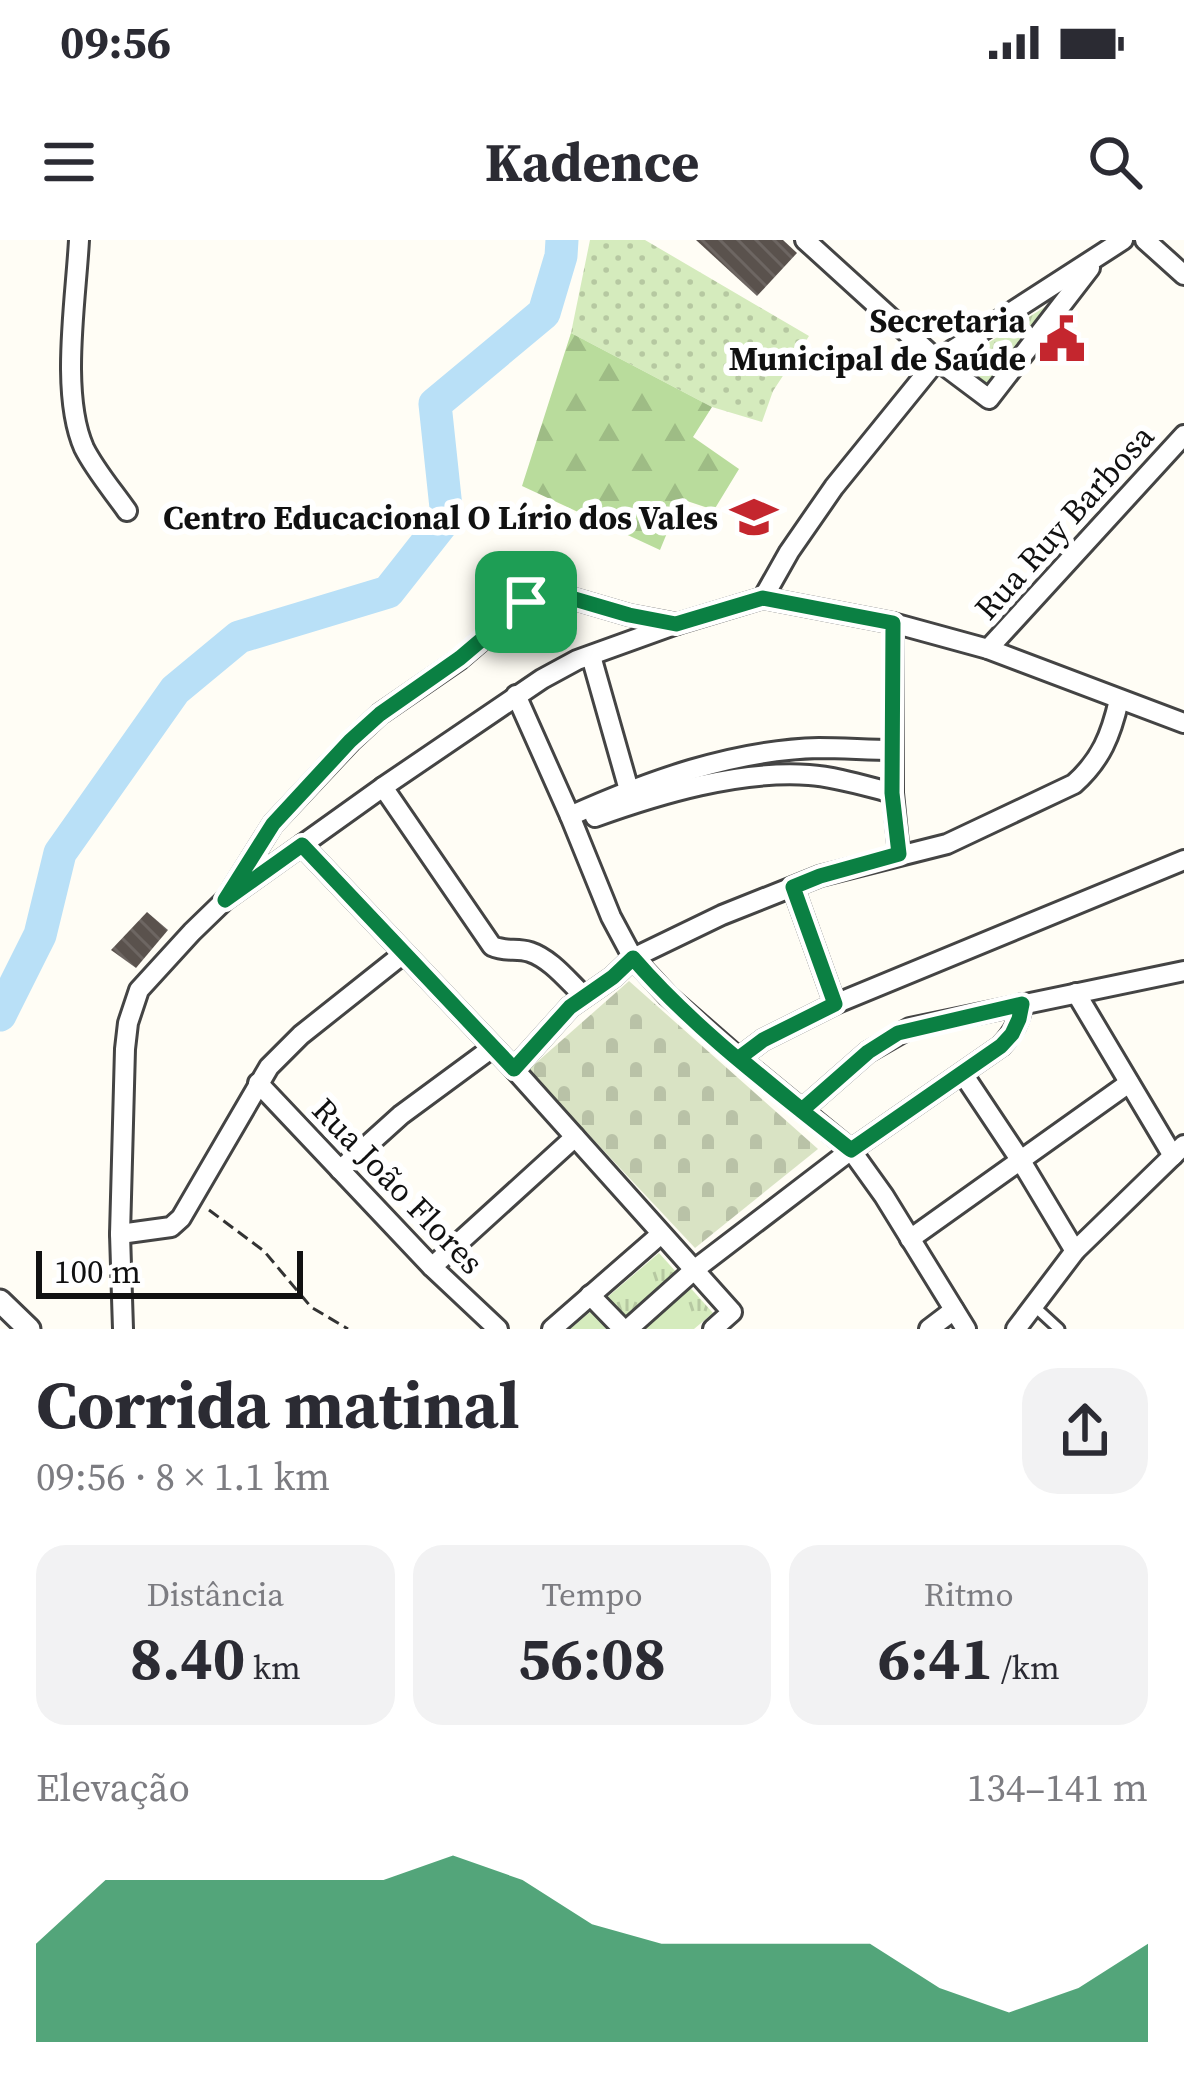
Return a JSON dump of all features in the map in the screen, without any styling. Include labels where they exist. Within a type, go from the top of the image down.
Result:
[{"type":"street","points":[[80,240],[73,411],[86,451],[127,511]]},
{"type":"street","points":[[763,598],[834,487],[937,360],[1123,240]]},
{"type":"street","points":[[1145,240],[1184,274]]},
{"type":"street","points":[[813,242],[937,360],[989,399],[1098,258]]},
{"type":"street","name":"Rua Ruy Barbosa","points":[[988,650],[1184,435]]},
{"type":"street","points":[[225,900],[273,824],[350,741],[526,602],[571,598],[676,624]]},
{"type":"street","points":[[123,1329],[124,1049],[140,990],[225,900],[560,669],[676,624],[763,598],[893,623],[988,650],[1184,723]]},
{"type":"street","points":[[893,623],[892,793],[899,854]]},
{"type":"street","points":[[591,656],[629,790]]},
{"type":"street","points":[[516,695],[610,917],[633,958],[668,996],[851,1150],[966,1329]]},
{"type":"street","points":[[514,1069],[584,995],[633,958],[820,876],[946,844],[1074,784],[1104,750],[1119,700]]},
{"type":"street","points":[[572,821],[629,790],[695,769],[794,750],[893,751]]},
{"type":"street","points":[[572,821],[695,787],[752,778],[814,776],[892,793]]},
{"type":"street","points":[[383,787],[492,946],[539,956],[584,995]]},
{"type":"street","points":[[302,845],[514,1069],[732,1312],[713,1329]]},
{"type":"street","points":[[739,1058],[763,1040],[835,1004],[1184,860]]},
{"type":"street","points":[[793,887],[835,1004]]},
{"type":"street","points":[[120,1234],[171,1227],[181,1218],[269,1066],[403,954]]},
{"type":"street","points":[[802,1110],[868,1052],[898,1033],[1184,971]]},
{"type":"street","points":[[1016,1329],[1075,1251],[1179,1150],[1129,1083],[1076,993]]},
{"type":"street","points":[[590,1294],[626,1329],[694,1270],[851,1150],[1001,1046],[1012,1034],[1022,1004]]},
{"type":"street","points":[[340,1170],[401,1114],[492,1048]]},
{"type":"street","points":[[963,1074],[1075,1251]]},
{"type":"street","name":"Rua João Flores","points":[[258,1083],[432,1267],[498,1329]]},
{"type":"street","points":[[910,1239],[1129,1083]]},
{"type":"street","points":[[432,1267],[575,1137]]},
{"type":"street","points":[[553,1329],[661,1234]]},
{"type":"street","points":[[0,1301],[29,1329]]},
{"type":"street","points":[[929,1329],[954,1310]]},
{"type":"lane","points":[[1034,1306],[1059,1329]]},
{"type":"path","points":[[194,1198],[264,1251],[311,1307],[348,1329]]},
{"type":"green space","points":[[590,240],[645,240],[809,336],[773,391],[762,422],[712,407],[571,333]]},
{"type":"green space","points":[[1059,298],[989,388],[958,362]]},
{"type":"green space","points":[[571,333],[712,407],[693,437],[739,469],[714,510],[681,499],[660,550],[522,486]]},
{"type":"green space","points":[[629,981],[818,1149],[695,1248],[528,1070]]},
{"type":"green space","points":[[659,1253],[713,1313],[694,1329],[570,1329]]},
{"type":"building","points":[[696,240],[783,240],[797,253],[757,296]]},
{"type":"building","points":[[147,912],[168,930],[136,968],[111,950]]},
{"type":"waterway","points":[[0,1015],[40,935],[60,853],[175,690],[239,637],[388,592],[447,517],[435,404],[544,313],[562,240]]},
{"type":"place","name":"Secretaria Municipal de Saúde","points":[[1062,339]]},
{"type":"place","name":"Centro Educacional O Lírio dos Vales","points":[[754,517]]},
{"type":"route","points":[[526,602],[350,741],[273,824],[225,900],[302,845],[514,1069],[570,1007],[633,958],[668,996],[739,1058],[802,1110],[851,1150],[1012,1034],[1022,1004],[910,1028],[868,1052],[802,1110],[739,1058],[782,1029],[835,1004],[793,887],[899,854],[892,793],[893,623],[763,598],[676,624],[571,598],[526,602]]}]
